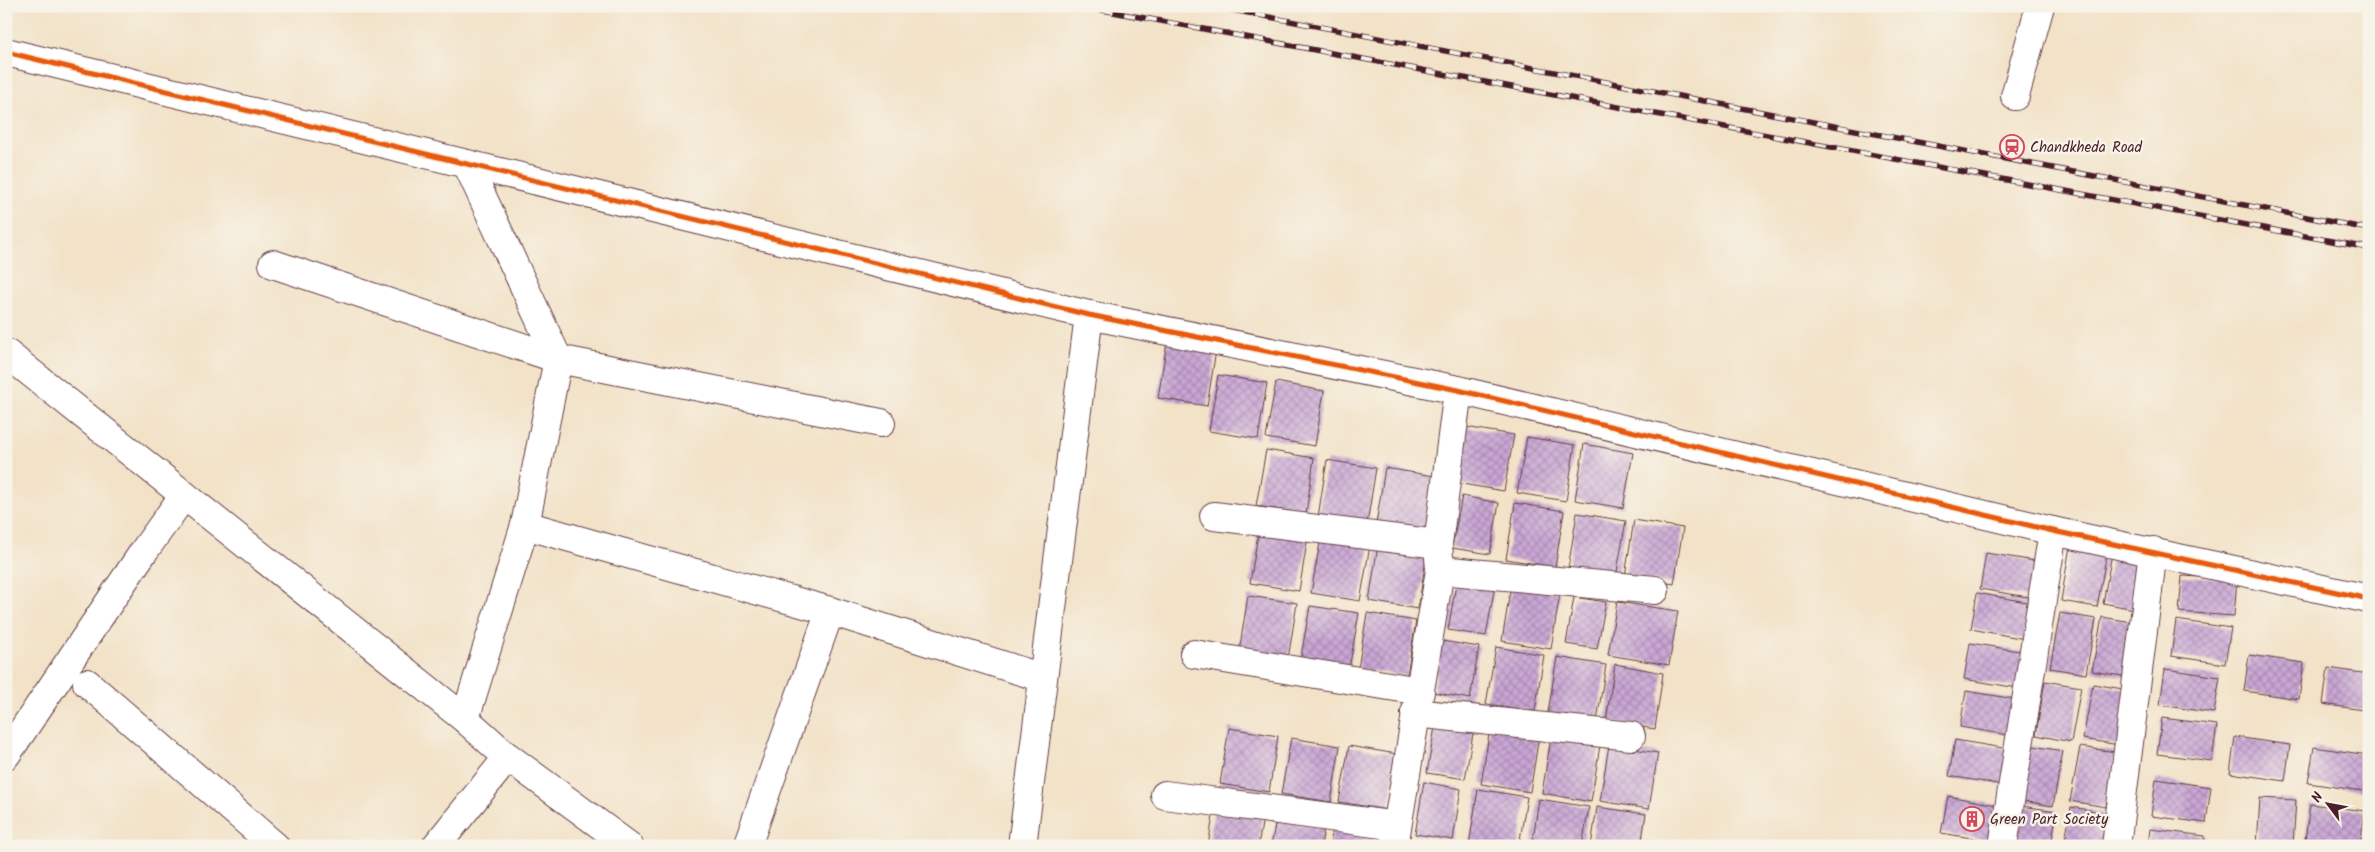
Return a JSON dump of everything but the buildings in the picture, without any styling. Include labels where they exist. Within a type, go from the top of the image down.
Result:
[{"type":"street","points":[[2015,96],[2040,6]]},
{"type":"street","points":[[6,52],[1089,316],[1458,390],[2053,531],[2369,599]]},
{"type":"street","points":[[465,719],[525,525],[558,359],[467,164]]},
{"type":"street","points":[[273,264],[558,359],[881,423]]},
{"type":"street","points":[[1022,846],[1089,316]]},
{"type":"street","points":[[6,353],[465,719],[508,758],[629,846]]},
{"type":"street","points":[[1165,795],[1396,836],[1439,557],[1458,390]]},
{"type":"street","points":[[6,755],[184,495]]},
{"type":"street","points":[[1214,516],[1439,557],[1655,590]]},
{"type":"street","points":[[525,525],[830,611],[1043,678]]},
{"type":"street","points":[[2002,846],[2053,531]]},
{"type":"street","points":[[2116,846],[2153,551]]},
{"type":"street","points":[[747,846],[830,611]]},
{"type":"street","points":[[1194,654],[1417,702],[1631,736]]},
{"type":"street","points":[[87,683],[274,846]]},
{"type":"street","points":[[436,846],[508,758]]},
{"type":"railway","points":[[1081,6],[2369,248]]},
{"type":"railway","points":[[1212,6],[2369,229]]},
{"type":"cycle path","points":[[6,52],[1089,315],[1458,390],[2053,531],[2369,599]]},
{"type":"place","name":"Chandkheda Road","points":[[2012,147]]},
{"type":"place","name":"Green Part Society","points":[[1972,819]]}]
